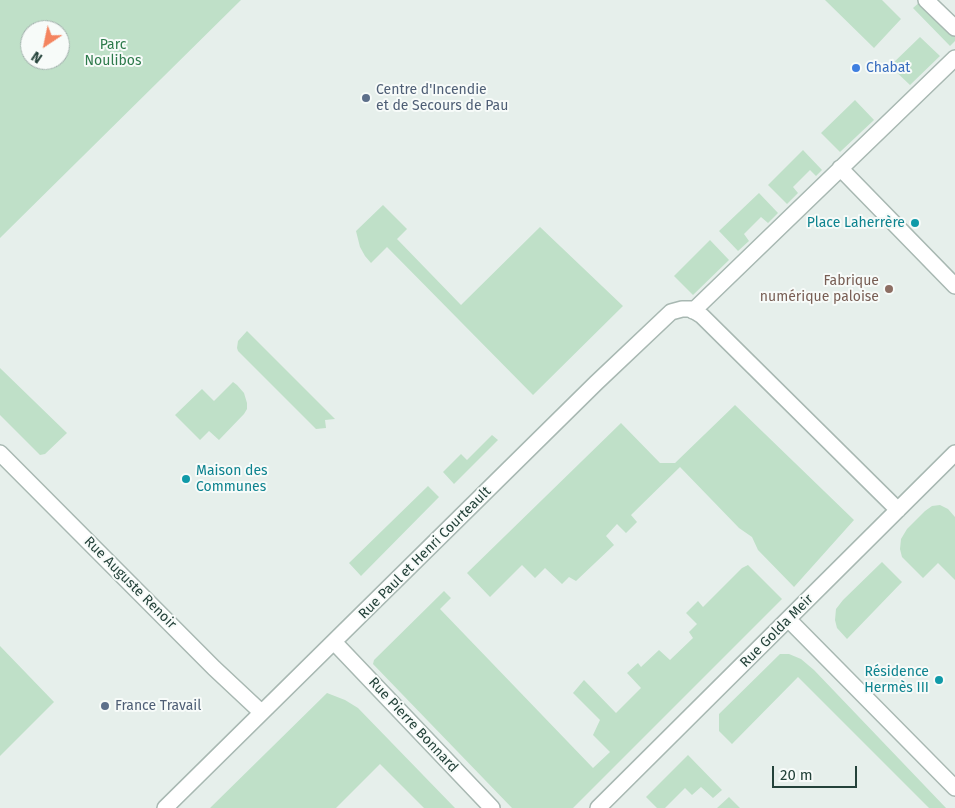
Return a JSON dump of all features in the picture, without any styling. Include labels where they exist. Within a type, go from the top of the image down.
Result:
[{"type":"street","points":[[926,0],[955,27]]},
{"type":"street","points":[[898,510],[702,316],[692,310],[955,58]]},
{"type":"street","points":[[840,168],[955,286]]},
{"type":"street","name":"Rue Paul et Henri Courteault","points":[[165,808],[663,318],[671,312],[682,309],[692,310]]},
{"type":"street","name":"Rue Auguste Renoir","points":[[0,453],[214,668],[261,712]]},
{"type":"street","name":"Rue Golda Meir","points":[[598,808],[955,453]]},
{"type":"street","points":[[788,619],[955,788]]},
{"type":"street","name":"Rue Pierre Bonnard","points":[[334,642],[492,808]]},
{"type":"green space","name":"Parc Noulibos","points":[[0,0],[241,0],[0,238]]},
{"type":"green space","points":[[825,0],[882,0],[901,19],[874,48]]},
{"type":"green space","points":[[921,1],[955,36],[955,41],[950,46],[913,8]]},
{"type":"green space","points":[[920,37],[940,56],[910,85],[890,66]]},
{"type":"green space","points":[[855,100],[874,120],[840,152],[821,133]]},
{"type":"green space","points":[[803,150],[822,170],[816,176],[810,170],[793,187],[798,193],[787,204],[768,185]]},
{"type":"green space","points":[[759,193],[778,213],[768,223],[761,217],[744,234],[749,241],[738,251],[719,231]]},
{"type":"green space","points":[[383,205],[407,229],[397,239],[461,305],[540,227],[623,306],[533,395],[387,247],[371,263],[365,256],[360,247],[356,231]]},
{"type":"green space","points":[[710,240],[729,260],[693,295],[674,276]]},
{"type":"green space","points":[[247,331],[335,419],[325,420],[326,428],[316,429],[238,351],[238,341]]},
{"type":"green space","points":[[0,368],[67,433],[45,454],[40,455],[0,415]]},
{"type":"green space","points":[[233,382],[244,393],[247,409],[219,440],[209,431],[200,440],[175,415],[202,389],[214,401]]},
{"type":"green space","points":[[735,405],[854,520],[794,587],[758,550],[752,537],[739,528],[680,467],[631,515],[637,522],[626,533],[617,524],[606,536],[614,545],[576,581],[569,577],[562,584],[545,568],[535,578],[522,565],[490,597],[467,573],[621,423],[660,463],[675,463]]},
{"type":"green space","points":[[492,435],[498,440],[454,484],[443,472],[461,454],[467,460]]},
{"type":"green space","points":[[428,486],[439,497],[361,576],[349,563]]},
{"type":"green space","points":[[940,505],[948,509],[955,517],[955,580],[938,563],[923,578],[902,557],[900,549],[901,539],[907,529],[925,511],[932,506]]},
{"type":"green space","points":[[882,562],[902,582],[847,639],[837,628],[835,620],[836,609]]},
{"type":"green space","points":[[748,565],[782,599],[573,808],[512,808],[373,664],[374,660],[444,591],[451,598],[440,609],[593,768],[610,752],[593,735],[600,720],[573,693],[584,680],[616,713],[641,688],[627,673],[638,663],[641,667],[659,650],[670,660],[693,638],[689,632],[697,624],[686,613],[698,601],[703,607],[742,568]]},
{"type":"green space","points":[[0,646],[54,702],[0,756]]},
{"type":"green space","points":[[780,654],[789,654],[801,659],[814,670],[946,808],[929,808],[798,677],[732,744],[719,731],[719,714]]},
{"type":"green space","points":[[327,693],[345,700],[358,708],[455,808],[424,808],[380,764],[336,808],[210,808]]},
{"type":"green space","points":[[688,755],[722,790],[713,798],[701,787],[692,795],[685,788],[665,808],[657,808],[646,797]]},
{"type":"green space","points":[[729,797],[740,808],[717,808]]},
{"type":"place","name":"Chabat","points":[[856,68]]},
{"type":"place","name":"Centre d'Incendie et de Secours de Pau","points":[[366,98]]},
{"type":"place","name":"Place Laherrère","points":[[915,223]]},
{"type":"place","name":"Fabrique numérique paloise","points":[[889,289]]},
{"type":"place","name":"Maison des Communes","points":[[186,479]]},
{"type":"place","name":"Résidence Hermès III","points":[[939,680]]},
{"type":"place","name":"France Travail","points":[[105,706]]}]
